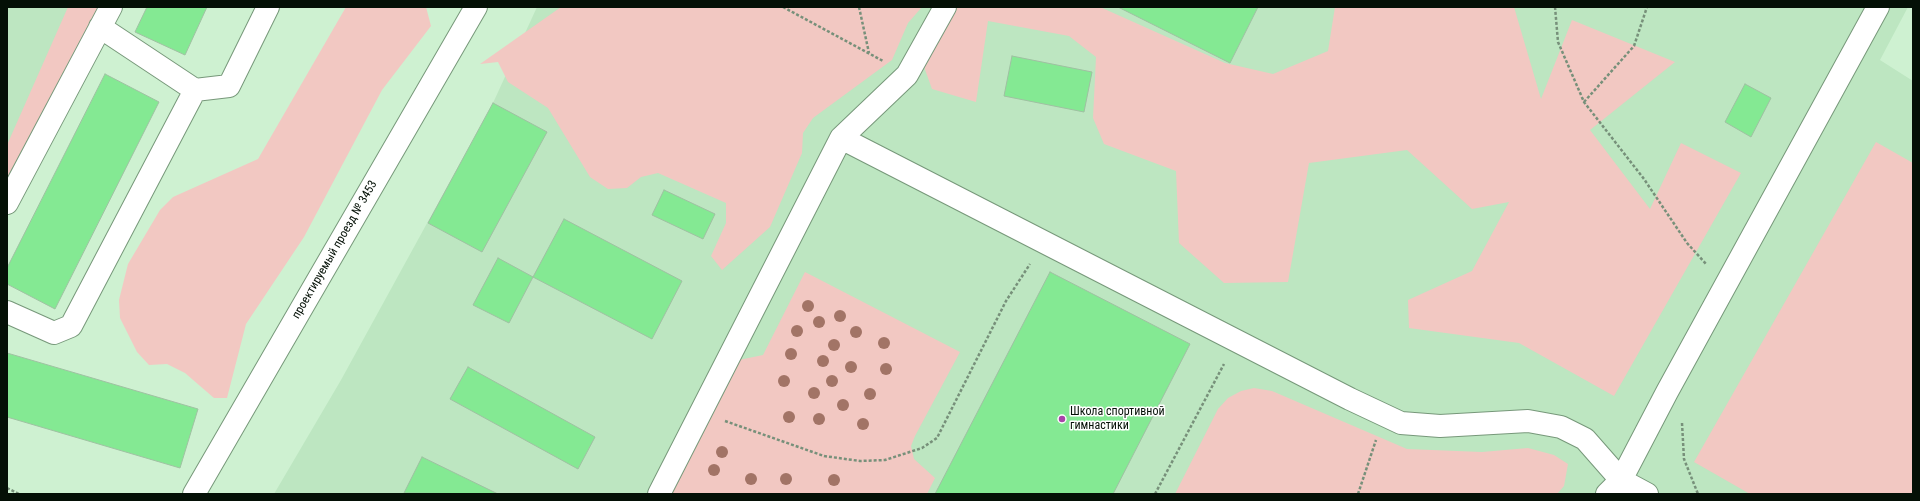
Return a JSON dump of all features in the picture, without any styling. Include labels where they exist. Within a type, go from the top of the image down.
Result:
[{"type":"street","points":[[7,203],[111,7]]},
{"type":"street","points":[[100,27],[195,90],[229,86],[268,7]]},
{"type":"street","name":"проектируемый проезд № 3453","points":[[194,494],[476,7]]},
{"type":"street","points":[[659,494],[841,138],[907,75],[945,7]]},
{"type":"street","points":[[1614,487],[1878,7]]},
{"type":"street","points":[[7,312],[54,333],[71,326],[195,90]]},
{"type":"street","points":[[841,138],[1236,341],[1350,399],[1401,423],[1432,425],[1528,421],[1561,427],[1585,439],[1614,487],[1648,494]]},
{"type":"path","points":[[783,7],[907,75]]},
{"type":"path","points":[[859,7],[869,53]]},
{"type":"path","points":[[1555,7],[1558,42],[1584,102],[1644,179],[1687,243],[1725,285]]},
{"type":"path","points":[[1584,102],[1634,46],[1647,7]]},
{"type":"path","points":[[700,412],[824,456],[860,461],[885,460],[922,448],[937,438],[1006,301],[1044,242]]},
{"type":"path","points":[[1156,494],[1236,341]]},
{"type":"path","points":[[1358,494],[1386,416]]},
{"type":"path","points":[[1681,416],[1684,459],[1698,494]]},
{"type":"path","points":[[7,488],[19,494]]},
{"type":"shaded area","points":[[7,7],[84,7],[7,154]]},
{"type":"shaded area","points":[[68,7],[120,7],[38,120],[18,175],[7,194],[7,145]]},
{"type":"shaded area","points":[[346,7],[426,7],[431,26],[382,90],[304,237],[246,324],[227,398],[214,398],[185,373],[167,364],[149,365],[137,352],[120,318],[119,300],[128,264],[160,210],[173,197],[258,159]]},
{"type":"shaded area","points":[[537,7],[1908,7],[1880,60],[1913,81],[1913,494],[274,494],[341,380],[493,103]]},
{"type":"shaded area","points":[[561,7],[922,7],[908,23],[892,60],[813,118],[803,133],[802,153],[770,227],[722,270],[711,256],[726,223],[726,203],[658,173],[641,177],[627,188],[608,189],[590,177],[548,108],[508,82],[498,62],[480,64]]},
{"type":"shaded area","points":[[949,7],[1100,7],[1225,63],[1273,74],[1328,51],[1335,7],[1514,7],[1541,99],[1572,20],[1675,62],[1590,130],[1650,209],[1681,143],[1741,173],[1614,396],[1519,343],[1409,328],[1408,300],[1472,271],[1509,202],[1472,209],[1407,150],[1309,163],[1288,282],[1224,283],[1179,243],[1176,171],[1104,144],[1093,118],[1096,57],[1069,36],[988,21],[976,102],[932,89],[923,64]]},
{"type":"shaded area","points":[[1876,142],[1913,163],[1913,494],[1750,494],[1694,462]]},
{"type":"shaded area","points":[[805,272],[960,352],[911,446],[914,459],[935,478],[927,494],[666,494],[734,361],[763,355]]},
{"type":"shaded area","points":[[1254,388],[1272,391],[1407,449],[1482,452],[1528,448],[1554,455],[1568,464],[1564,486],[1557,494],[1175,494],[1218,409],[1228,398],[1241,391]]},
{"type":"building","points":[[147,7],[207,7],[185,55],[135,32]]},
{"type":"building","points":[[1118,7],[1258,7],[1230,63]]},
{"type":"building","points":[[1012,56],[1092,72],[1084,112],[1004,96]]},
{"type":"building","points":[[105,74],[159,102],[55,309],[7,284],[7,268]]},
{"type":"building","points":[[1745,84],[1771,98],[1751,137],[1725,122]]},
{"type":"building","points":[[493,103],[547,132],[482,252],[428,223]]},
{"type":"building","points":[[664,190],[715,214],[703,239],[652,215]]},
{"type":"building","points":[[564,219],[682,281],[652,339],[533,277]]},
{"type":"building","points":[[498,258],[533,277],[509,323],[473,305]]},
{"type":"building","name":"Школа спортивной гимнастики","points":[[1050,272],[1190,344],[1113,494],[935,494]]},
{"type":"building","points":[[7,353],[198,409],[180,468],[7,417]]},
{"type":"building","points":[[468,367],[595,437],[578,469],[450,399]]},
{"type":"building","points":[[422,457],[498,494],[404,493]]},
{"type":"place","name":"Школа спортивной гимнастики","points":[[1062,419]]}]
